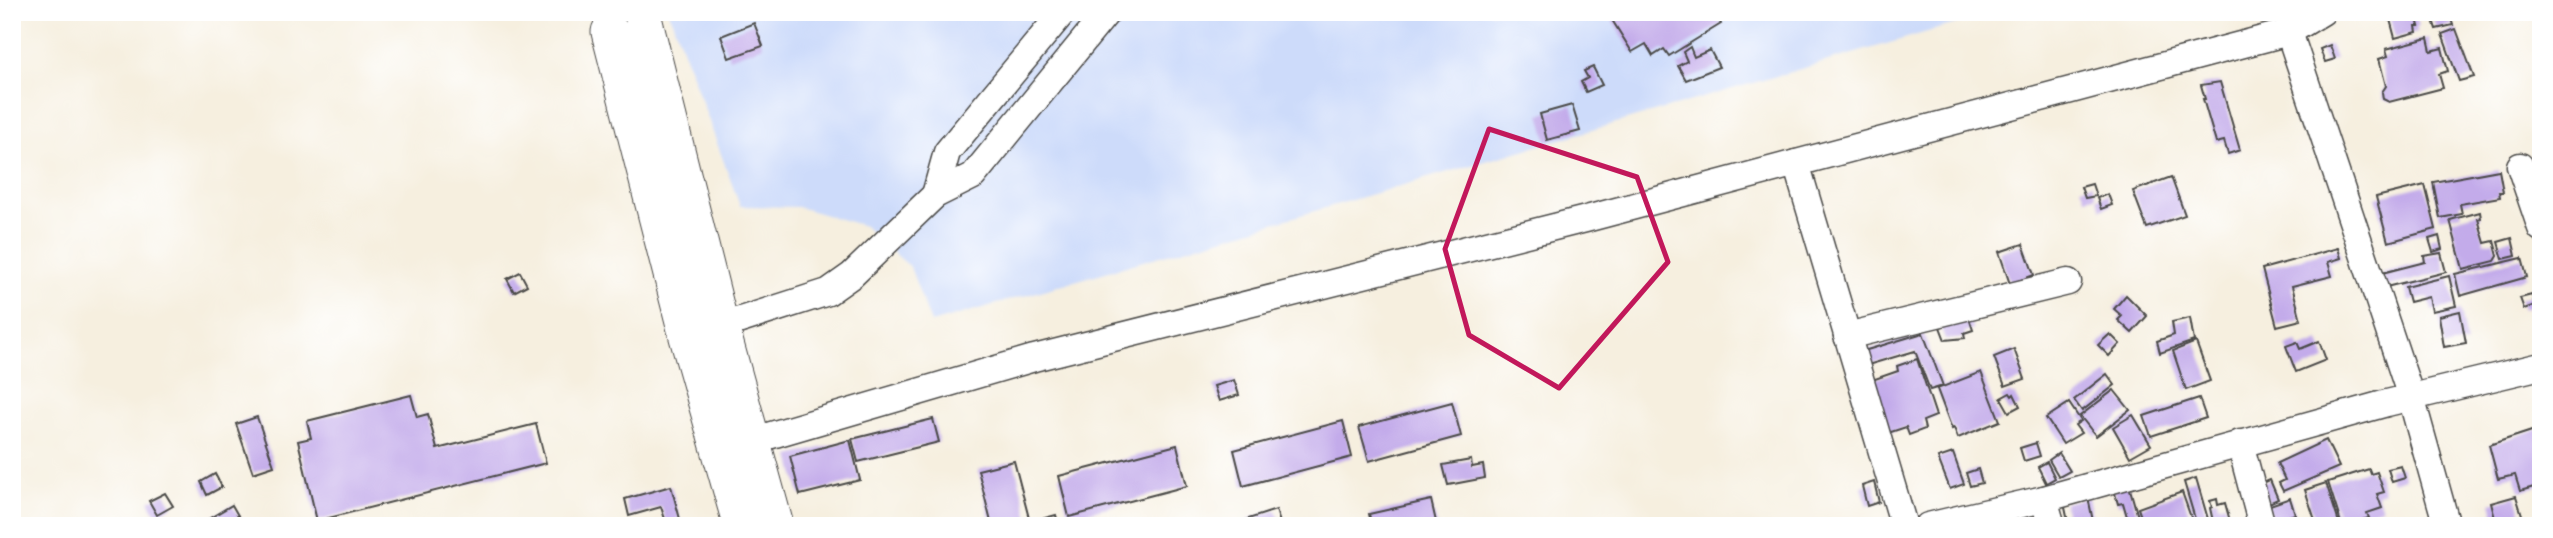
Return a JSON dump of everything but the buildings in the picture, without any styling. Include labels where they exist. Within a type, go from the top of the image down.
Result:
[{"type":"main road","points":[[627,27],[704,331],[742,526]]},
{"type":"main road","points":[[704,331],[751,442],[775,526]]},
{"type":"street","points":[[935,195],[947,152],[1063,12]]},
{"type":"street","points":[[704,331],[828,292],[852,275],[935,195],[973,176],[1107,12]]},
{"type":"street","points":[[751,442],[1034,358],[1573,222],[2289,32],[2322,12]]},
{"type":"street","points":[[2289,32],[2411,397],[2447,526]]},
{"type":"street","points":[[1796,163],[1904,526]]},
{"type":"street","points":[[2520,166],[2541,228]]},
{"type":"street","points":[[1847,336],[2068,282]]},
{"type":"street","points":[[1928,526],[2044,499],[2239,443],[2541,366]]},
{"type":"street","points":[[2239,443],[2262,526]]},
{"type":"street","points":[[2044,499],[2052,526]]},
{"type":"highlighted area","points":[[1489,129],[1637,177],[1668,262],[1559,388],[1469,335],[1445,249]]},
{"type":"shaded area","points":[[669,12],[1996,12],[931,323],[910,267],[864,226],[798,207],[740,206]]}]
